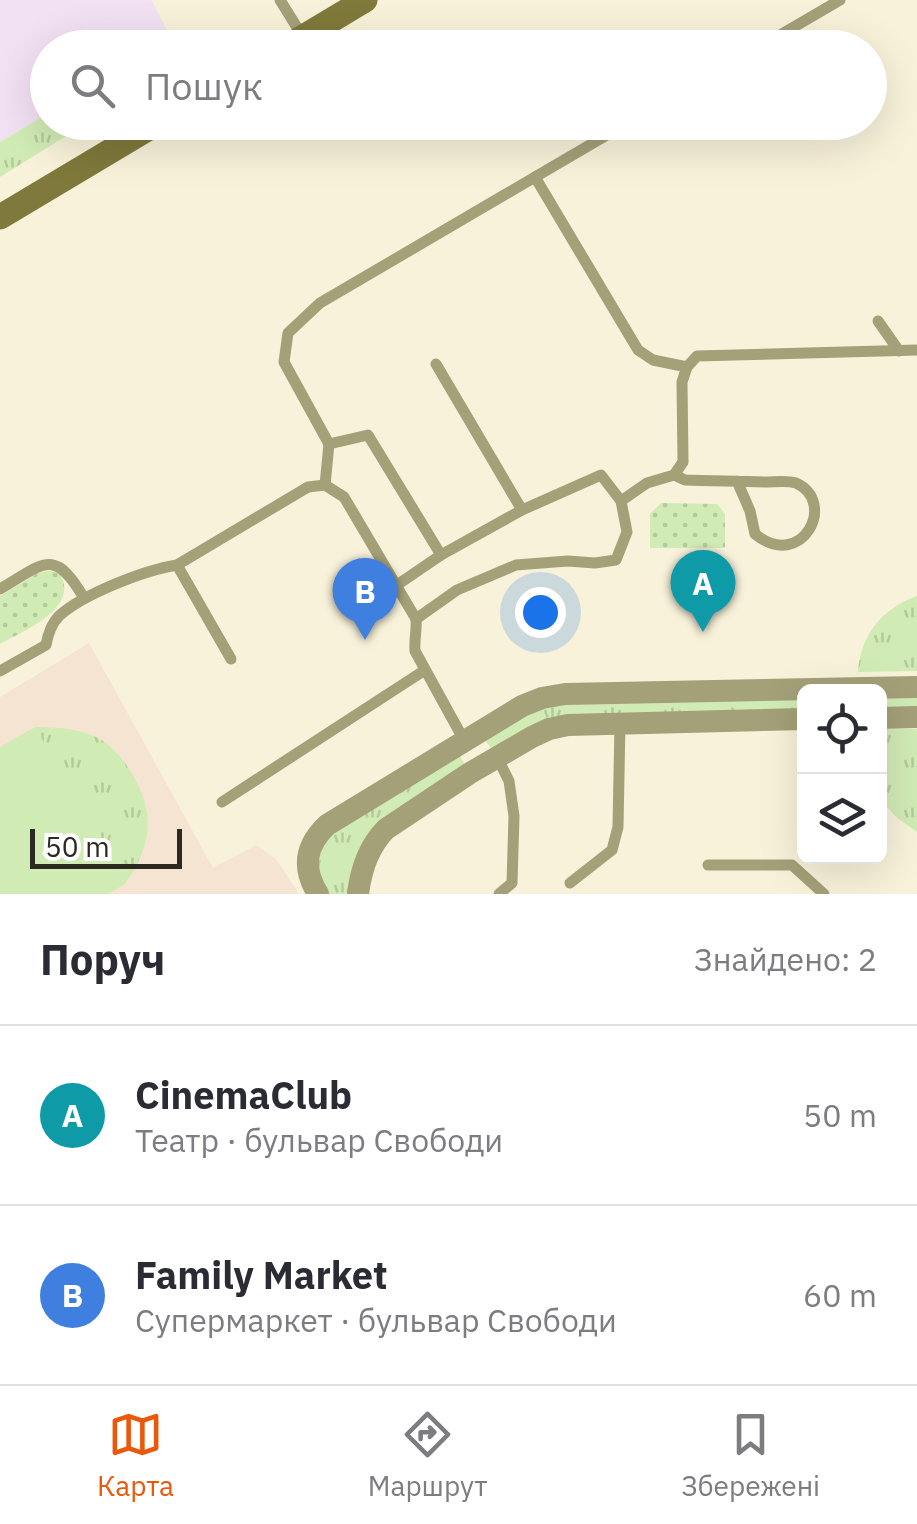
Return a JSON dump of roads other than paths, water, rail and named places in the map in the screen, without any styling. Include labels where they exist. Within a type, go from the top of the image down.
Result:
[{"type":"main road","points":[[314,30],[365,0]]},
{"type":"main road","points":[[0,217],[128,140]]},
{"type":"street","points":[[318,894],[308,875],[307,860],[312,843],[322,830],[522,706],[554,696],[917,687]]},
{"type":"street","points":[[887,718],[917,717]]},
{"type":"street","points":[[358,894],[364,863],[378,837],[396,821],[549,728],[797,719]]},
{"type":"street","points":[[465,742],[488,762]]},
{"type":"lane","points":[[280,0],[290,30]]},
{"type":"lane","points":[[789,30],[840,0]]},
{"type":"lane","points":[[324,485],[330,444],[284,362],[288,333],[320,303],[599,140]]},
{"type":"lane","points":[[536,177],[638,350],[653,360],[687,367]]},
{"type":"lane","points":[[878,320],[899,351]]},
{"type":"lane","points":[[621,501],[646,484],[674,475],[683,462],[682,382],[687,367],[697,356],[917,350]]},
{"type":"lane","points":[[436,364],[522,510]]},
{"type":"lane","points":[[330,444],[368,434],[441,556]]},
{"type":"lane","points":[[397,586],[522,510],[601,475],[621,501],[627,532],[616,560],[516,565],[457,590],[416,619]]},
{"type":"lane","points":[[674,475],[684,480],[794,482],[809,493],[816,514],[807,534],[793,544],[767,544],[755,534],[737,481]]},
{"type":"lane","points":[[0,671],[46,645],[57,618],[84,598],[177,566],[308,487],[324,485],[344,497],[416,619],[414,651],[465,742]]},
{"type":"lane","points":[[0,589],[49,564],[64,569],[84,598]]},
{"type":"lane","points":[[177,566],[231,660]]},
{"type":"lane","points":[[222,802],[425,670]]},
{"type":"lane","points":[[570,884],[612,850],[620,804],[620,723]]},
{"type":"lane","points":[[488,762],[508,780],[514,816],[512,884],[499,894]]},
{"type":"lane","points":[[708,865],[792,865],[824,894]]},
{"type":"place","name":"CinemaClub","points":[[703,632]]},
{"type":"place","name":"Family Market","points":[[365,640]]}]
